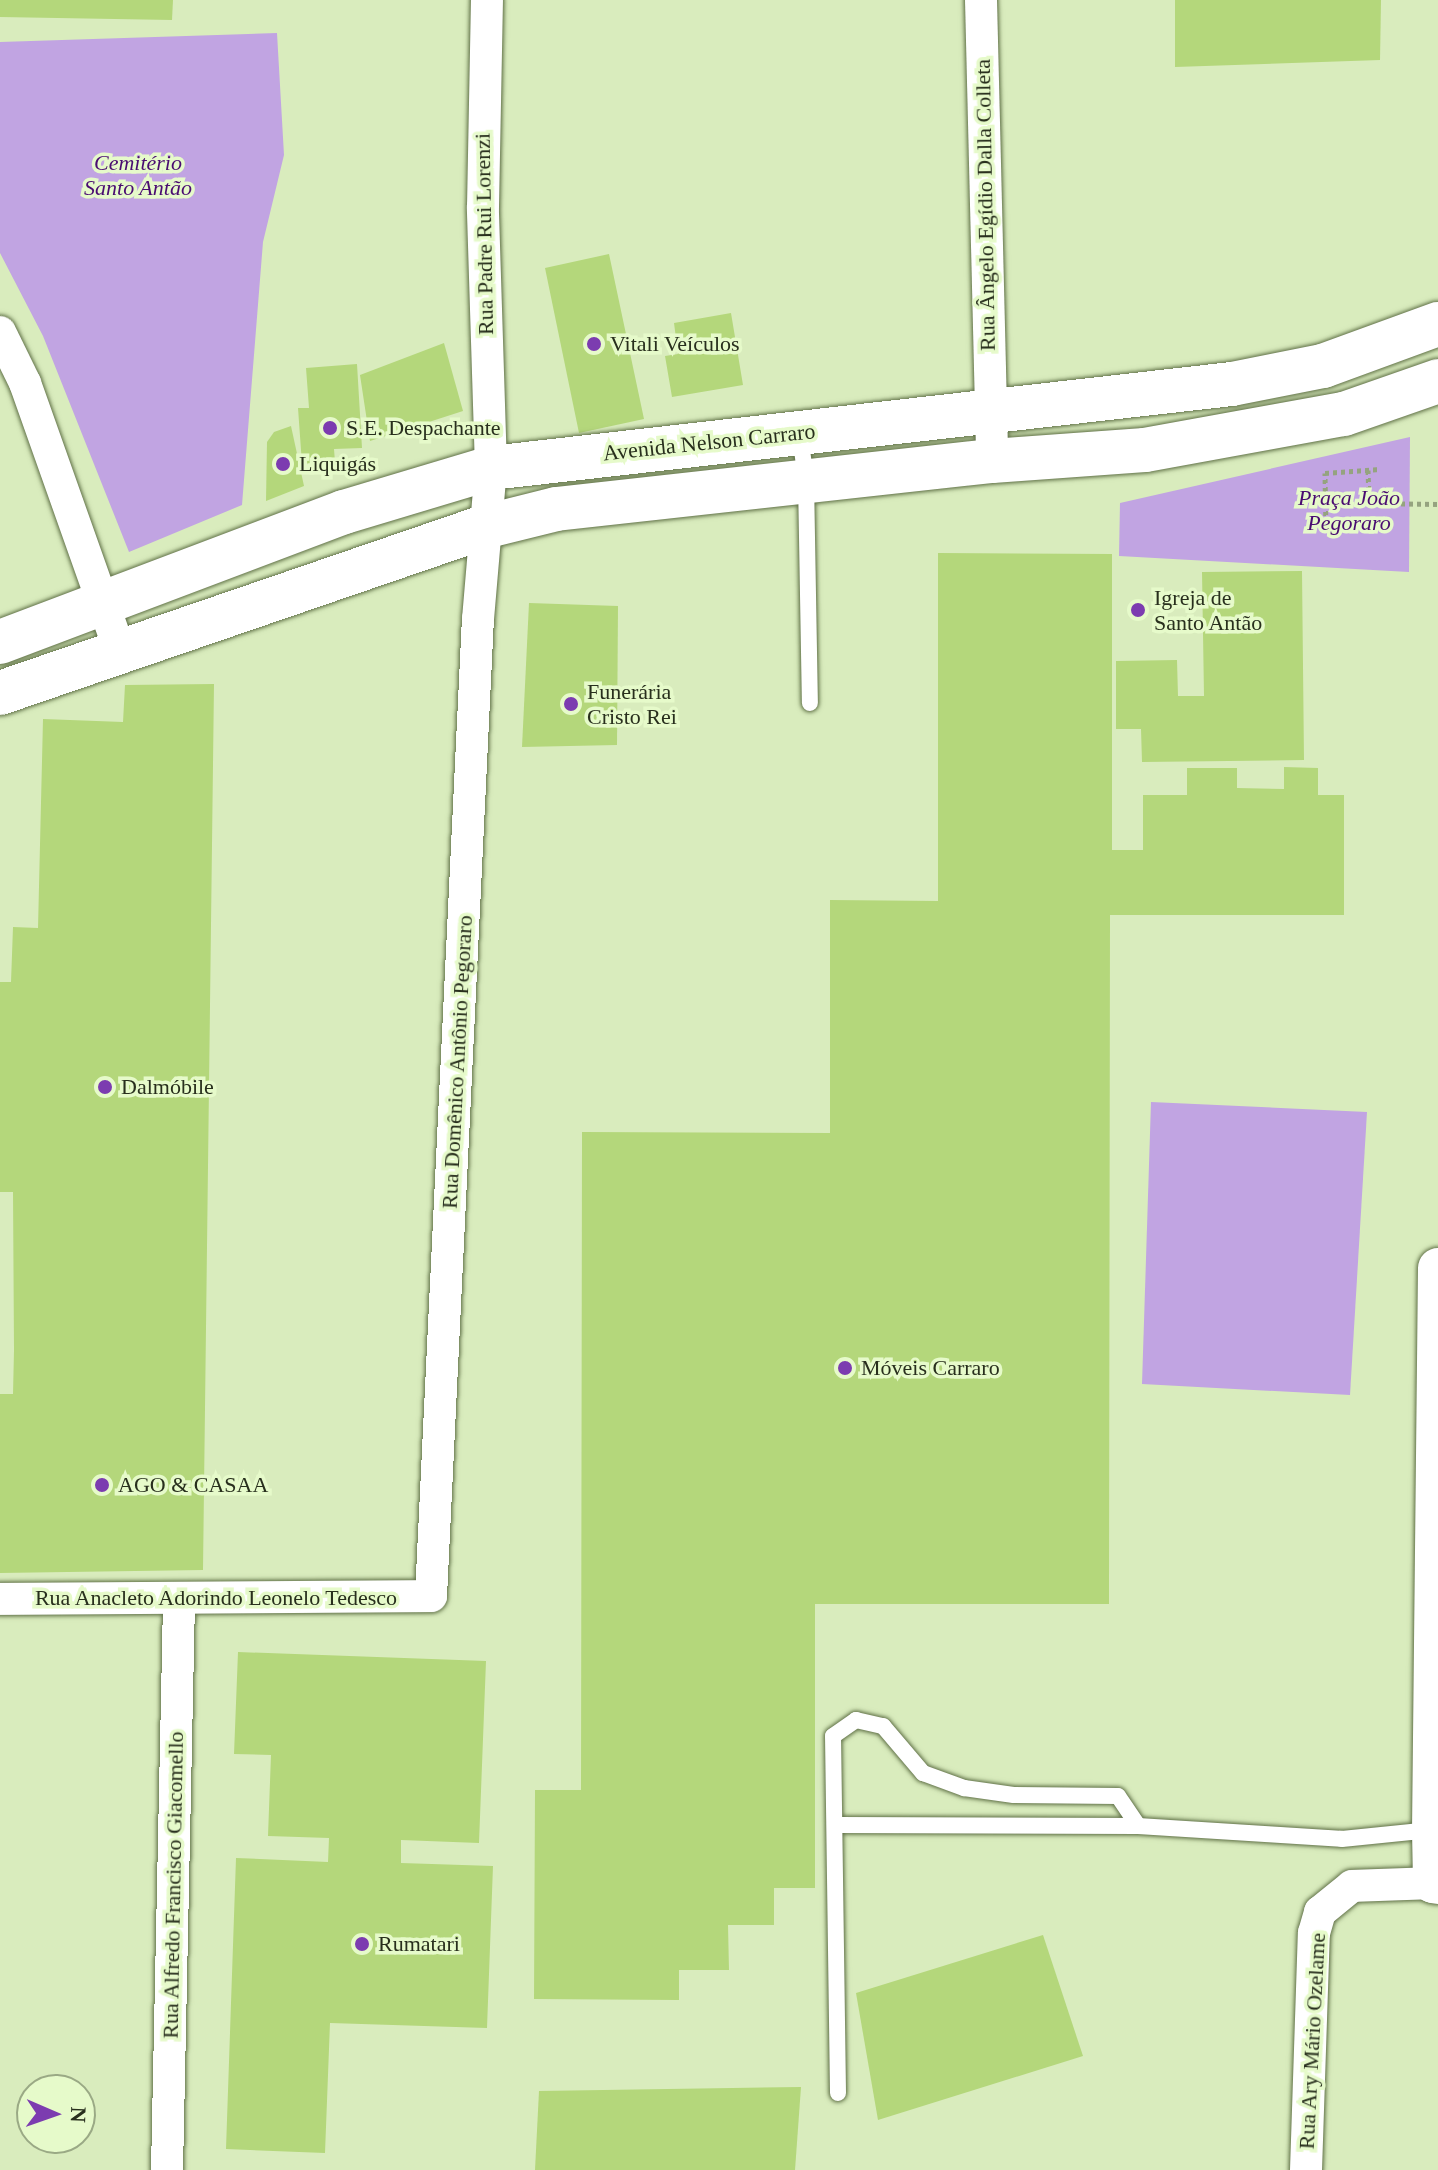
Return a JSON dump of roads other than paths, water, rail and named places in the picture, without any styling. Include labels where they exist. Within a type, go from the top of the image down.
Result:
[{"type":"main road","name":"Avenida Nelson Carraro","points":[[0,642],[344,512],[491,468],[1232,384],[1323,366],[1438,324]]},
{"type":"main road","points":[[2,685],[121,654],[484,527],[556,509],[992,461],[1145,450],[1344,414],[1438,381]]},
{"type":"main road","points":[[1232,384],[1247,432]]},
{"type":"street","name":"Rua Padre Rui Lorenzi","points":[[484,527],[491,468],[483,207],[487,0]]},
{"type":"street","name":"Rua Ângelo Egídio Dalla Colleta","points":[[981,0],[988,411],[992,461]]},
{"type":"street","points":[[0,332],[25,383],[121,654]]},
{"type":"street","name":"Rua Domênico Antônio Pegoraro","points":[[431,1596],[484,527]]},
{"type":"street","points":[[1435,1883],[1432,1830],[1438,1268]]},
{"type":"street","name":"Rua Anacleto Adorindo Leonelo Tedesco","points":[[0,1599],[431,1596]]},
{"type":"street","name":"Rua Alfredo Francisco Giacomello","points":[[167,2170],[179,1600]]},
{"type":"street","name":"Rua Ary Mário Ozelame","points":[[1306,2170],[1314,1933],[1320,1912],[1352,1886],[1435,1883]]},
{"type":"lane","points":[[799,434],[806,480],[810,703]]},
{"type":"lane","points":[[838,2093],[837,1825],[833,1736],[856,1720],[883,1726],[923,1773],[964,1788],[1014,1795],[1118,1796],[1138,1826]]},
{"type":"lane","points":[[837,1825],[1138,1826],[1342,1839],[1432,1830]]},
{"type":"place","name":"Vitali Veículos","points":[[594,344]]},
{"type":"place","name":"S.E. Despachante","points":[[330,428]]},
{"type":"place","name":"Liquigás","points":[[283,464]]},
{"type":"place","name":"Igreja de Santo Antão","points":[[1138,610]]},
{"type":"place","name":"Funerária Cristo Rei","points":[[571,704]]},
{"type":"place","name":"Dalmóbile","points":[[105,1087]]},
{"type":"place","name":"Móveis Carraro","points":[[845,1368]]},
{"type":"place","name":"AGO & CASAA","points":[[102,1485]]},
{"type":"place","name":"Rumatari","points":[[362,1944]]},
{"type":"park label","name":"Cemitério Santo Antão","points":[[138,174]]},
{"type":"park label","name":"Praça João Pegoraro","points":[[1349,510]]}]
